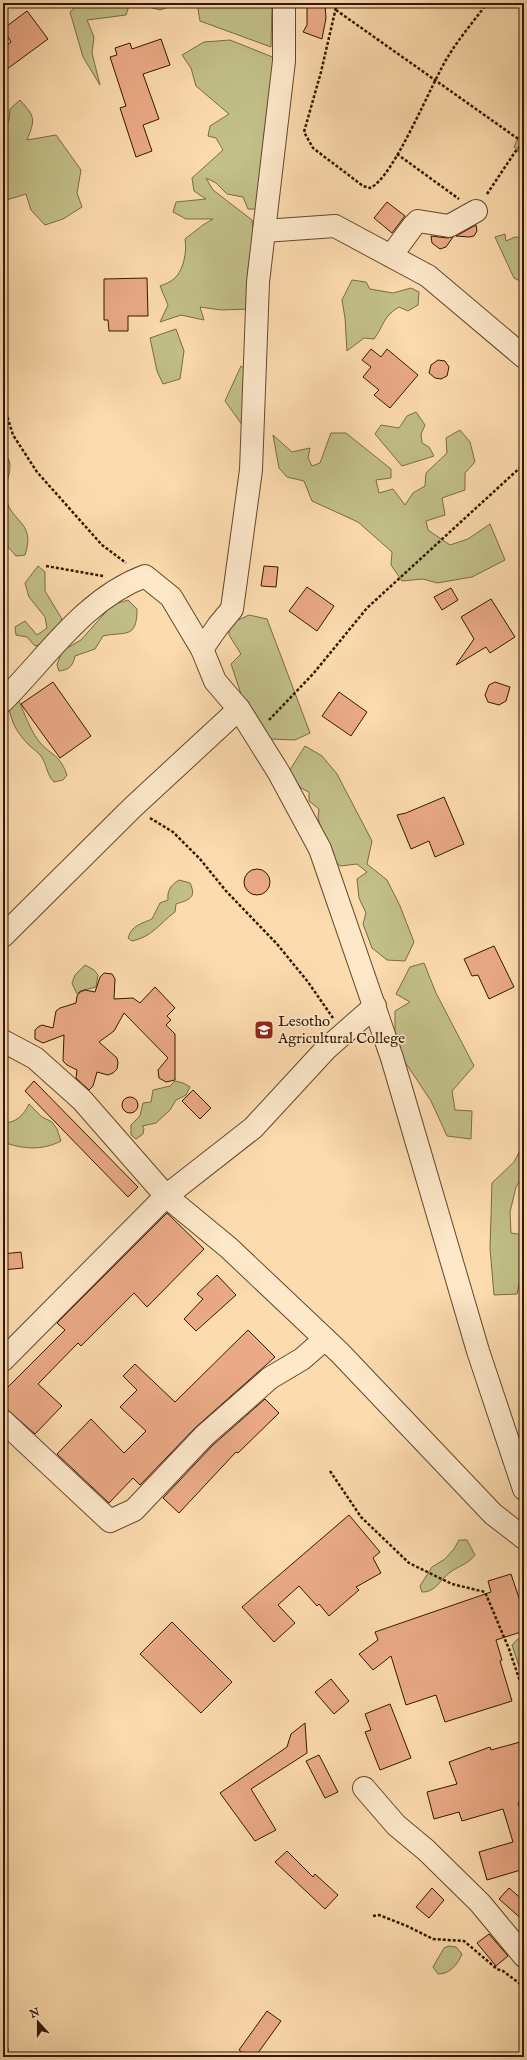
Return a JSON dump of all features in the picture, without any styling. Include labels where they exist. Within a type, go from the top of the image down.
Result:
[{"type":"street","points":[[202,649],[232,609],[251,470],[258,282],[284,61],[284,3]]},
{"type":"street","points":[[391,256],[418,221],[449,226],[476,211]]},
{"type":"street","points":[[264,231],[335,226],[428,276],[524,357]]},
{"type":"street","points":[[3,701],[30,669],[100,600],[128,583],[145,576],[171,597],[202,649],[215,681],[239,709],[278,773],[320,849],[375,1006],[478,1352],[524,1489]]},
{"type":"street","points":[[3,936],[132,807],[239,709]]},
{"type":"street","points":[[3,1360],[166,1196],[253,1128],[326,1049],[375,1006]]},
{"type":"street","points":[[3,1041],[35,1058],[82,1100],[166,1196],[229,1248],[326,1339],[493,1514],[524,1538]]},
{"type":"street","points":[[3,1421],[110,1521],[134,1510],[179,1460],[215,1426],[270,1378],[302,1359],[326,1339]]},
{"type":"street","points":[[364,1788],[396,1825],[426,1850],[480,1903],[524,1956]]},
{"type":"path","points":[[337,3],[321,72],[304,132],[307,140],[313,148],[363,186],[370,188],[376,185],[397,154],[448,55],[487,3]]},
{"type":"path","points":[[336,10],[436,79],[524,143],[515,152],[476,211],[397,154]]},
{"type":"path","points":[[3,403],[13,435],[38,472],[102,545],[145,576]]},
{"type":"path","points":[[254,734],[313,674],[367,608],[524,464]]},
{"type":"path","points":[[46,566],[108,576]]},
{"type":"path","points":[[132,807],[174,832],[200,859],[226,891],[277,944],[304,977],[344,1034]]},
{"type":"path","points":[[330,1471],[361,1517],[409,1562],[452,1584],[485,1592],[509,1649],[524,1693]]},
{"type":"path","points":[[373,1916],[379,1915],[407,1926],[433,1939],[464,1941],[497,1969],[504,1971],[524,1986]]},
{"type":"shaded area","points":[[80,3],[130,3],[126,15],[87,20],[94,37],[92,53],[100,85],[83,57],[70,12]]},
{"type":"shaded area","points":[[134,3],[180,3],[160,10]]},
{"type":"shaded area","points":[[197,3],[272,3],[271,47],[200,21]]},
{"type":"shaded area","points":[[230,40],[275,58],[270,109],[264,133],[259,209],[248,209],[243,197],[227,194],[216,183],[206,178],[213,190],[252,220],[254,237],[248,269],[254,289],[248,309],[221,310],[200,307],[204,320],[181,315],[160,322],[168,305],[160,286],[168,283],[181,270],[186,249],[185,239],[213,219],[186,219],[173,212],[176,202],[206,199],[194,191],[192,178],[223,150],[216,138],[208,136],[210,126],[229,114],[196,86],[191,68],[182,55],[204,42]]},
{"type":"shaded area","points":[[20,100],[29,111],[33,123],[27,140],[56,135],[81,170],[77,193],[82,207],[63,219],[45,225],[31,210],[26,194],[3,201],[3,128],[9,120],[10,109]]},
{"type":"shaded area","points":[[524,125],[524,157],[514,147]]},
{"type":"shaded area","points":[[505,234],[506,241],[515,237],[524,238],[524,283],[514,278],[495,237]]},
{"type":"shaded area","points":[[352,280],[366,282],[370,289],[393,293],[411,288],[419,292],[418,305],[408,311],[399,307],[394,310],[387,318],[374,339],[364,338],[347,351],[345,318],[342,300]]},
{"type":"shaded area","points":[[176,329],[184,351],[180,379],[163,384],[157,371],[150,338]]},
{"type":"shaded area","points":[[241,366],[249,372],[243,426],[225,401]]},
{"type":"shaded area","points":[[416,412],[425,425],[421,434],[422,443],[429,447],[434,456],[402,466],[375,434],[381,425],[399,428],[407,416]]},
{"type":"shaded area","points":[[460,430],[470,442],[475,462],[465,473],[465,490],[442,498],[445,515],[426,521],[428,530],[450,545],[468,539],[490,524],[505,560],[472,577],[437,583],[423,579],[402,581],[391,565],[392,552],[358,522],[312,501],[304,481],[287,477],[279,468],[273,435],[292,452],[310,448],[308,458],[312,466],[320,463],[331,433],[346,433],[391,469],[391,478],[376,480],[379,493],[393,489],[405,505],[413,493],[425,486],[426,473],[447,453],[446,438]]},
{"type":"shaded area","points":[[3,452],[8,457],[10,463],[5,493],[6,499],[9,507],[22,524],[28,536],[28,544],[25,555],[16,556],[3,541]]},
{"type":"shaded area","points":[[38,566],[45,572],[45,591],[62,619],[58,628],[48,640],[35,646],[27,637],[16,635],[15,627],[25,621],[37,635],[47,628],[45,617],[29,597],[25,583]]},
{"type":"shaded area","points":[[128,600],[137,609],[135,626],[132,630],[103,636],[95,649],[75,656],[70,667],[59,671],[57,665],[62,651],[81,640],[112,605]]},
{"type":"shaded area","points":[[249,615],[267,619],[310,733],[295,740],[246,738],[245,706],[231,664],[241,654],[229,635],[229,624]]},
{"type":"shaded area","points":[[22,696],[19,701],[35,736],[64,767],[67,775],[63,780],[54,782],[51,779],[41,756],[22,737],[13,723],[9,707]]},
{"type":"shaded area","points":[[305,746],[322,756],[337,774],[372,841],[367,864],[387,880],[400,906],[414,942],[405,961],[387,960],[372,948],[363,924],[366,913],[359,898],[357,879],[367,872],[357,864],[340,866],[329,853],[318,818],[319,809],[309,801],[309,792],[301,788],[288,773]]},
{"type":"shaded area","points":[[179,880],[190,883],[193,892],[190,898],[176,904],[175,912],[150,933],[132,941],[128,938],[134,928],[152,919],[160,903],[168,900],[170,888]]},
{"type":"shaded area","points":[[424,963],[436,993],[474,1066],[452,1091],[455,1110],[472,1111],[471,1139],[447,1136],[431,1101],[405,1062],[395,1039],[395,1011],[410,1002],[396,994],[410,967]]},
{"type":"shaded area","points":[[85,965],[94,970],[98,975],[96,987],[80,991],[77,994],[72,983],[75,975]]},
{"type":"shaded area","points":[[175,1081],[190,1087],[186,1095],[176,1100],[170,1110],[156,1123],[142,1126],[144,1128],[143,1134],[136,1139],[131,1135],[131,1125],[140,1116],[143,1103],[151,1102],[153,1090],[170,1086]]},
{"type":"shaded area","points":[[29,1104],[42,1117],[52,1122],[57,1129],[61,1141],[39,1148],[17,1146],[3,1142],[3,1123],[12,1122],[19,1118],[25,1112]]},
{"type":"shaded area","points":[[524,1143],[524,1174],[516,1187],[510,1212],[511,1233],[524,1235],[524,1261],[517,1294],[494,1295],[490,1248],[492,1183],[514,1162]]},
{"type":"shaded area","points":[[459,1540],[467,1540],[475,1555],[469,1561],[449,1573],[434,1588],[427,1592],[422,1592],[420,1586],[432,1567],[445,1559],[454,1549]]},
{"type":"shaded area","points":[[524,1637],[524,1681],[512,1645],[518,1639]]},
{"type":"shaded area","points":[[449,1946],[456,1947],[462,1954],[453,1968],[446,1973],[438,1974],[433,1967],[444,1948]]},
{"type":"shaded area","points":[[3,2043],[8,2048],[9,2057],[3,2057]]},
{"type":"building","points":[[307,4],[325,5],[326,18],[322,39],[303,32],[307,25]]},
{"type":"building","points":[[27,11],[48,39],[3,72],[3,48],[11,42],[3,29]]},
{"type":"building","points":[[161,39],[170,65],[143,74],[159,119],[143,125],[152,151],[136,157],[120,108],[126,106],[110,57],[117,55],[115,48],[130,43],[132,49]]},
{"type":"building","points":[[387,202],[405,216],[392,233],[374,218]]},
{"type":"building","points":[[476,225],[477,231],[474,236],[456,236]]},
{"type":"building","points":[[431,236],[447,238],[453,237],[446,247],[440,249],[432,243]]},
{"type":"building","points":[[147,278],[148,316],[128,316],[128,331],[109,331],[108,320],[104,320],[104,279]]},
{"type":"building","points":[[371,349],[381,357],[387,349],[418,375],[390,408],[374,395],[379,390],[363,377],[371,367],[362,360]]},
{"type":"building","points":[[438,360],[445,361],[449,367],[447,376],[441,379],[435,378],[429,373],[431,365]]},
{"type":"building","points":[[264,566],[278,567],[276,587],[261,586]]},
{"type":"building","points":[[307,587],[334,606],[317,631],[289,611]]},
{"type":"building","points":[[451,588],[458,600],[442,610],[434,597]]},
{"type":"building","points":[[491,599],[515,637],[490,653],[486,647],[456,665],[474,639],[461,617]]},
{"type":"building","points":[[53,682],[91,736],[60,758],[21,704]]},
{"type":"building","points":[[495,682],[510,687],[506,701],[499,705],[488,702],[485,695],[489,685]]},
{"type":"building","points":[[339,692],[367,712],[351,736],[322,716]]},
{"type":"building","points":[[444,797],[464,844],[435,857],[429,841],[411,849],[397,815],[406,813]]},
{"type":"building","points":[[257,869],[266,873],[270,882],[266,891],[257,895],[248,891],[244,882],[248,873]]},
{"type":"building","points":[[494,946],[514,987],[489,999],[478,975],[472,976],[464,959]]},
{"type":"building","points":[[104,973],[112,974],[115,979],[114,999],[133,998],[140,1003],[155,987],[175,1008],[167,1016],[171,1020],[166,1025],[175,1034],[175,1080],[166,1082],[159,1078],[158,1070],[168,1058],[124,1013],[114,1031],[99,1042],[117,1058],[117,1069],[108,1075],[97,1072],[93,1086],[89,1090],[76,1078],[77,1070],[67,1065],[63,1061],[64,1035],[43,1043],[35,1039],[35,1030],[42,1025],[53,1028],[56,1011],[60,1008],[76,1003],[77,996],[80,992],[85,990],[95,992],[100,977]]},
{"type":"building","points":[[34,1081],[138,1187],[128,1197],[25,1091]]},
{"type":"building","points":[[193,1090],[211,1108],[200,1119],[182,1101]]},
{"type":"building","points":[[130,1097],[136,1099],[138,1105],[136,1111],[130,1113],[124,1111],[122,1105],[124,1099]]},
{"type":"building","points":[[167,1213],[204,1249],[147,1307],[134,1293],[81,1346],[78,1343],[38,1384],[62,1406],[35,1434],[3,1406],[3,1392],[65,1330],[57,1323]]},
{"type":"building","points":[[21,1252],[23,1268],[3,1270],[3,1254]]},
{"type":"building","points":[[217,1275],[236,1295],[196,1331],[184,1319],[203,1299],[197,1294]]},
{"type":"building","points":[[248,1330],[275,1357],[196,1427],[140,1485],[133,1478],[109,1503],[57,1454],[91,1419],[124,1453],[146,1431],[120,1407],[137,1390],[123,1376],[135,1364],[175,1402]]},
{"type":"building","points":[[265,1399],[279,1413],[238,1453],[236,1452],[179,1513],[163,1498],[213,1445]]},
{"type":"building","points":[[349,1515],[380,1552],[373,1558],[381,1573],[356,1587],[359,1590],[329,1616],[319,1604],[317,1606],[299,1586],[278,1605],[295,1623],[274,1642],[242,1607]]},
{"type":"building","points":[[511,1574],[524,1613],[524,1631],[496,1640],[502,1660],[500,1661],[512,1701],[445,1722],[436,1695],[406,1705],[391,1656],[373,1670],[359,1654],[378,1640],[375,1632],[491,1592],[488,1581]]},
{"type":"building","points":[[172,1622],[232,1682],[201,1713],[140,1654]]},
{"type":"building","points":[[331,1679],[349,1701],[334,1714],[315,1692]]},
{"type":"building","points":[[390,1704],[411,1758],[380,1770],[365,1732],[371,1730],[365,1714]]},
{"type":"building","points":[[305,1723],[307,1753],[251,1789],[276,1830],[255,1841],[220,1793],[287,1747],[291,1734]]},
{"type":"building","points":[[524,1741],[524,1801],[518,1803],[524,1822],[524,1869],[487,1880],[479,1852],[513,1842],[503,1809],[462,1821],[459,1812],[434,1819],[427,1792],[457,1784],[449,1762],[490,1747],[491,1750]]},
{"type":"building","points":[[319,1755],[338,1792],[325,1798],[306,1761]]},
{"type":"building","points":[[287,1851],[313,1877],[315,1874],[338,1895],[325,1909],[275,1862]]},
{"type":"building","points":[[432,1888],[444,1900],[429,1918],[416,1907]]},
{"type":"building","points":[[509,1888],[524,1901],[524,1921],[499,1899]]},
{"type":"building","points":[[489,1934],[508,1956],[496,1966],[477,1943]]},
{"type":"building","points":[[267,2011],[281,2021],[255,2057],[249,2057],[239,2050]]},
{"type":"place","name":"Lesotho Agricultural College","points":[[264,1030]]}]
